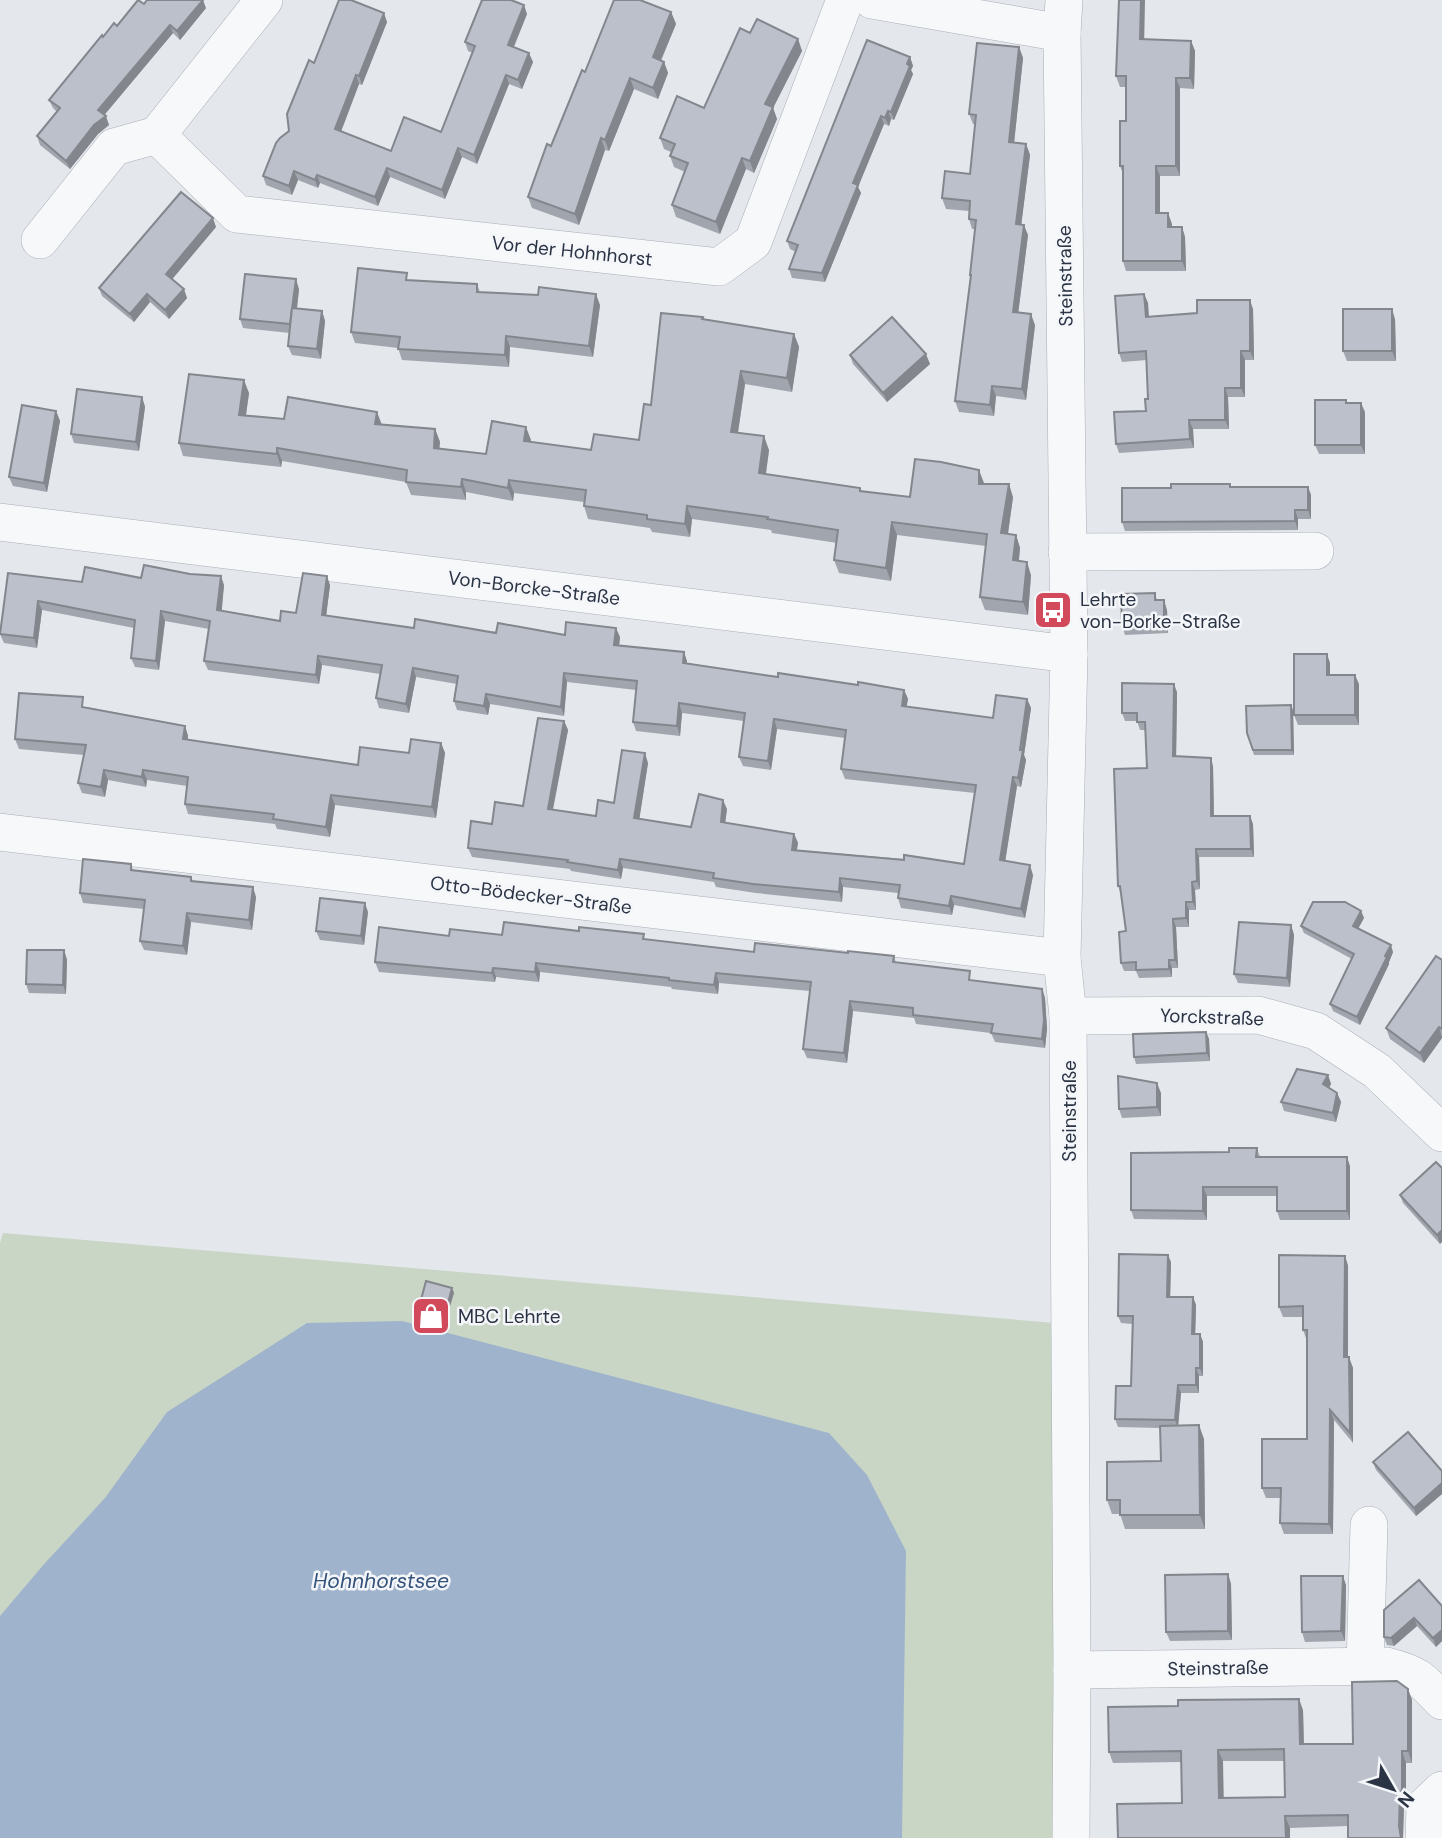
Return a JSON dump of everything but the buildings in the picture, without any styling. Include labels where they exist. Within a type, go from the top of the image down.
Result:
[{"type":"street","points":[[40,240],[114,147],[157,135],[264,0]]},
{"type":"street","name":"Vor der Hohnhorst","points":[[157,135],[237,215],[719,267],[753,242],[845,0]]},
{"type":"street","points":[[872,0],[1063,17]]},
{"type":"street","name":"Steinstraße","points":[[1063,17],[1069,654],[1062,958],[1068,1016],[1071,1838]]},
{"type":"street","name":"Von-Borcke-Straße","points":[[0,522],[1069,654]]},
{"type":"street","points":[[1067,552],[1315,551]]},
{"type":"street","name":"Otto-Bödecker-Straße","points":[[0,832],[1062,958]]},
{"type":"street","name":"Yorckstraße","points":[[1068,1016],[1258,1015],[1316,1031],[1377,1071],[1442,1133]]},
{"type":"street","points":[[1365,1667],[1369,1525]]},
{"type":"street","name":"Steinstraße","points":[[1072,1670],[1386,1666],[1422,1680],[1442,1701]]},
{"type":"street","points":[[1424,1838],[1425,1807],[1442,1790]]},
{"type":"green space","name":"Hohnhorstsee","points":[[3,1233],[1055,1323],[1053,1838],[0,1838],[0,1243]]},
{"type":"water","name":"Hohnhorstsee","points":[[402,1321],[829,1433],[867,1475],[906,1551],[902,1838],[0,1838],[0,1616],[105,1498],[167,1412],[307,1323]]},
{"type":"place","name":"Lehrte von-Borke-Straße","points":[[1053,610]]},
{"type":"place","name":"MBC Lehrte","points":[[431,1316]]}]
